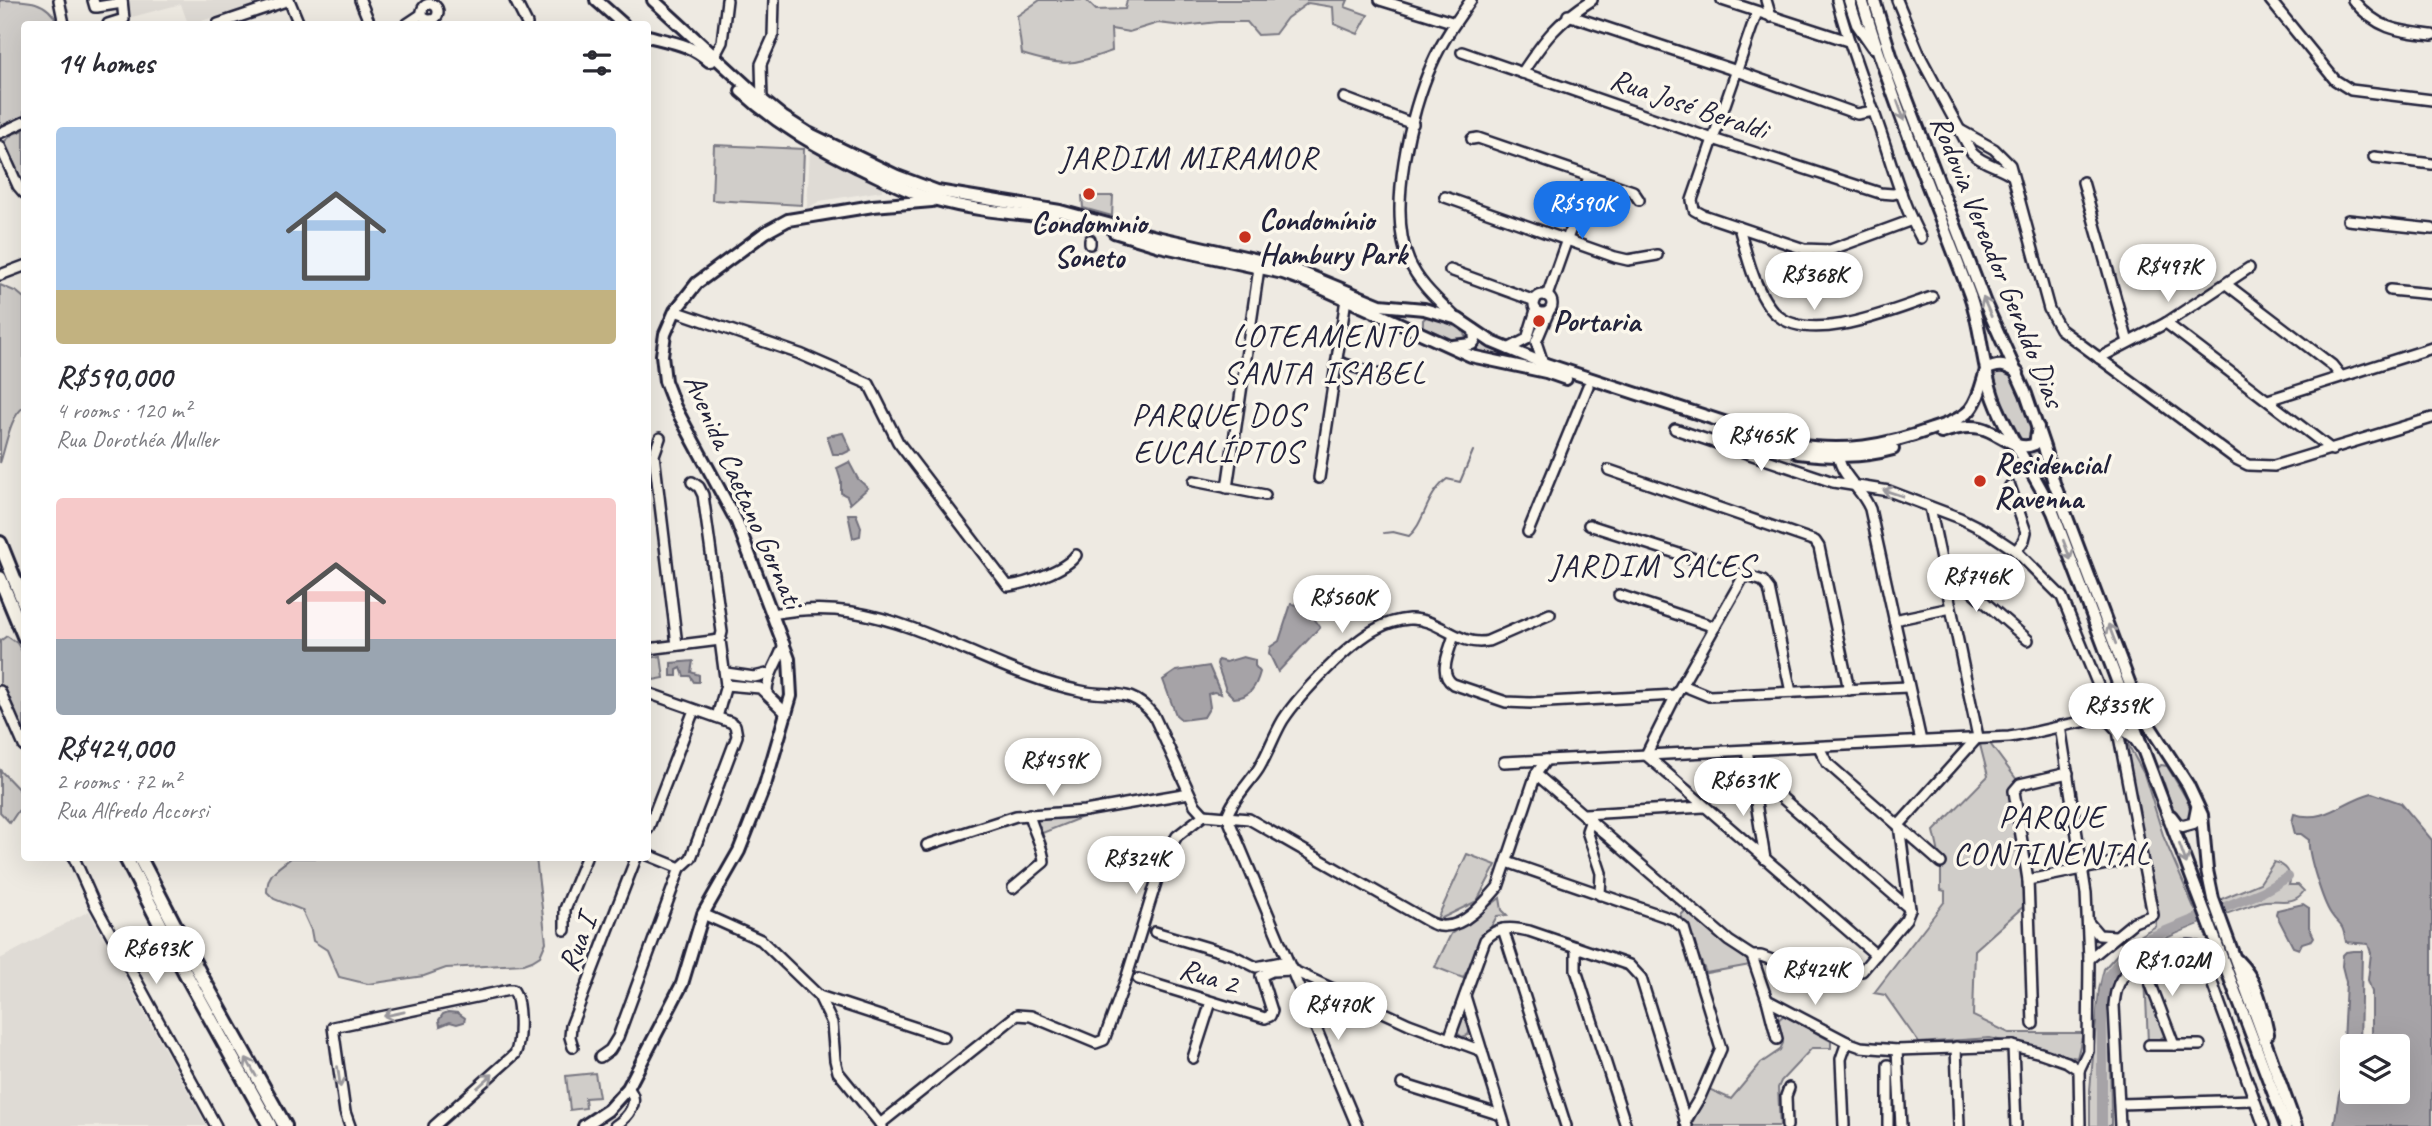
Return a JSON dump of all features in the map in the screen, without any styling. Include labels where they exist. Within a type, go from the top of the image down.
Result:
[{"type":"highway","points":[[0,543],[21,596]]},
{"type":"highway","points":[[0,578],[21,629]]},
{"type":"highway","points":[[128,861],[188,978],[270,1126]]},
{"type":"highway","points":[[142,861],[200,974],[285,1126]]},
{"type":"main road","points":[[596,0],[620,21]]},
{"type":"main road","points":[[653,0],[778,124],[892,189],[1085,217],[1156,237],[1285,266],[1380,305],[1424,310],[1458,319],[1508,349],[1544,363],[1794,445],[1838,453],[1886,444],[1958,419],[1976,401],[1986,370],[1999,365],[2018,373]]},
{"type":"main road","name":"Rodovia Vereador Geraldo Dias","points":[[1862,0],[1881,59],[1975,306],[1994,399],[2053,512],[2286,1126]]},
{"type":"main road","name":"Rodovia Vereador Geraldo Dias","points":[[1874,0],[1894,65],[1985,303],[2018,373],[2038,427],[2054,483],[2140,711],[2174,763],[2202,815],[2207,870],[2213,899],[2296,1126]]},
{"type":"main road","points":[[1844,4],[1881,59]]},
{"type":"main road","points":[[681,43],[688,33]]},
{"type":"main road","points":[[651,37],[681,43],[713,60],[808,133],[938,196],[968,207],[1058,218],[1308,282],[1471,356],[1546,372],[1793,452],[1878,453],[1960,427],[1980,427],[2016,444],[2030,446],[2035,444],[2038,427]]},
{"type":"main road","points":[[892,189],[898,204]]},
{"type":"main road","points":[[878,205],[892,189]]},
{"type":"main road","name":"Avenida Caetano Gornati","points":[[584,1126],[608,1110],[628,1088],[682,984],[703,914],[739,850],[765,785],[791,696],[791,674],[784,644],[737,522],[675,407],[665,381],[662,355],[665,334],[674,311],[697,283],[777,226],[803,217],[938,196]]},
{"type":"main road","points":[[1422,334],[1419,320],[1424,310]]},
{"type":"main road","points":[[1450,346],[1463,347],[1472,344],[1475,340],[1474,330]]},
{"type":"main road","points":[[1990,431],[2029,468]]},
{"type":"main road","points":[[2108,716],[2119,706],[2119,687]]},
{"type":"main road","points":[[2132,722],[2140,724],[2160,742]]},
{"type":"main road","points":[[2149,768],[2159,760],[2174,763]]},
{"type":"main road","points":[[2165,808],[2177,824],[2188,825],[2194,823],[2197,805]]},
{"type":"street","points":[[59,0],[63,21]]},
{"type":"street","points":[[93,0],[97,7],[122,2],[124,19],[118,21]]},
{"type":"street","points":[[227,21],[289,0],[298,21]]},
{"type":"street","points":[[360,0],[369,21]]},
{"type":"street","points":[[515,0],[526,21]]},
{"type":"street","points":[[713,60],[722,42],[727,0]]},
{"type":"street","points":[[762,100],[761,64],[773,37],[774,0]]},
{"type":"street","points":[[1380,0],[1455,23]]},
{"type":"street","points":[[1424,310],[1426,301],[1423,284],[1406,251],[1399,220],[1402,185],[1419,99],[1432,63],[1471,0]]},
{"type":"street","points":[[1522,73],[1553,29],[1568,15],[1592,0]]},
{"type":"street","points":[[1722,0],[1848,41]]},
{"type":"street","points":[[1766,0],[1771,17]]},
{"type":"street","points":[[1897,0],[1920,58],[1972,153],[1980,160],[2012,175]]},
{"type":"street","points":[[2270,0],[2334,80],[2351,90],[2432,100]]},
{"type":"street","points":[[2353,0],[2364,13],[2394,30],[2432,35]]},
{"type":"street","points":[[430,4],[435,14],[427,20],[421,8],[430,4]]},
{"type":"street","points":[[1844,4],[1848,41],[1901,192],[1922,238]]},
{"type":"street","points":[[1757,12],[1692,200],[1693,206],[1703,215],[1804,249],[1818,251],[1830,250],[1912,220]]},
{"type":"street","points":[[1568,15],[1857,114],[1874,111]]},
{"type":"street","name":"Rua José Beraldi","points":[[1462,52],[1713,139],[1880,193],[1901,192]]},
{"type":"street","points":[[1344,98],[1413,124]]},
{"type":"street","points":[[0,132],[21,123]]},
{"type":"street","points":[[1960,130],[2001,154],[2010,165],[2054,320],[2060,329],[2236,459],[2248,465],[2274,466],[2432,418]]},
{"type":"street","points":[[1472,139],[1478,138],[1633,191],[1639,200]]},
{"type":"street","points":[[1980,160],[1987,145]]},
{"type":"street","points":[[0,146],[21,190]]},
{"type":"street","points":[[2374,157],[2432,164]]},
{"type":"street","points":[[1547,296],[1589,177]]},
{"type":"street","points":[[2083,182],[2128,342]]},
{"type":"street","points":[[1445,197],[1628,260],[1657,255]]},
{"type":"street","points":[[2348,219],[2432,229]]},
{"type":"street","points":[[1739,227],[1749,261],[1768,306],[1777,316],[1790,323],[1812,327],[1835,326],[1932,297]]},
{"type":"street","points":[[0,275],[21,267]]},
{"type":"street","points":[[1227,488],[1259,268]]},
{"type":"street","points":[[2099,358],[2166,323],[2249,268]]},
{"type":"street","points":[[1450,270],[1536,305],[1541,313],[1549,311]]},
{"type":"street","points":[[1423,284],[1458,319]]},
{"type":"street","points":[[2226,284],[2332,365],[2340,376]]},
{"type":"street","points":[[2389,290],[2432,294]]},
{"type":"street","points":[[1544,363],[1532,340],[1536,305],[1540,296],[1547,296]]},
{"type":"street","points":[[1508,349],[1532,340],[1552,303],[1547,296]]},
{"type":"street","points":[[1319,478],[1346,299]]},
{"type":"street","points":[[674,311],[800,354],[869,384],[898,442],[1008,586],[1060,568],[1071,562],[1076,555]]},
{"type":"street","points":[[2166,323],[2332,450]]},
{"type":"street","points":[[2268,400],[2432,348]]},
{"type":"street","points":[[1338,362],[1399,381]]},
{"type":"street","points":[[1528,532],[1588,386]]},
{"type":"street","points":[[1675,429],[1833,482],[1889,491],[1986,531],[2016,551],[2062,597],[2108,716],[2118,731],[2152,915],[2134,922],[2089,959]]},
{"type":"street","points":[[660,438],[654,455],[677,645]]},
{"type":"street","points":[[1838,453],[1842,469],[1865,495],[1870,509],[1921,741]]},
{"type":"street","points":[[1609,470],[1810,537],[1817,543],[1849,690]]},
{"type":"street","points":[[1194,481],[1265,495]]},
{"type":"street","points":[[692,482],[699,487],[703,495],[722,632],[720,640],[726,685],[717,717]]},
{"type":"street","points":[[2010,486],[2026,532],[2016,551]]},
{"type":"street","points":[[1930,507],[1978,737]]},
{"type":"street","points":[[1589,525],[1763,581],[1769,589],[1791,692]]},
{"type":"street","points":[[1943,566],[2028,640]]},
{"type":"street","points":[[1646,755],[1676,695],[1745,574]]},
{"type":"street","points":[[1619,595],[1715,627]]},
{"type":"street","points":[[1894,620],[1951,608]]},
{"type":"street","points":[[772,614],[827,610],[878,618],[1054,683],[1080,691],[1111,692],[1136,699],[1154,716],[1195,805],[1204,815]]},
{"type":"street","points":[[1357,1126],[1227,816],[1231,804],[1266,757],[1281,723],[1293,706],[1363,637],[1379,627],[1421,619],[1478,644],[1549,614]]},
{"type":"street","points":[[1454,635],[1445,667],[1444,675],[1447,680],[1506,702],[1676,695]]},
{"type":"street","points":[[651,649],[720,640]]},
{"type":"street","points":[[768,694],[768,679],[784,644]]},
{"type":"street","points":[[726,673],[754,677],[771,673]]},
{"type":"street","points":[[726,685],[760,688],[787,713]]},
{"type":"street","points":[[1682,685],[1709,696],[1908,687]]},
{"type":"street","points":[[0,691],[21,739]]},
{"type":"street","points":[[600,1057],[610,1050],[618,1037],[680,868],[691,858],[737,736],[735,725],[651,695]]},
{"type":"street","points":[[651,821],[694,710]]},
{"type":"street","points":[[2108,716],[2143,750]]},
{"type":"street","points":[[1504,762],[2034,734],[2108,716],[2132,722]]},
{"type":"street","points":[[2060,726],[2083,869],[2089,959],[2088,1051],[2079,1070],[2080,1126]]},
{"type":"street","points":[[1862,971],[1906,919],[1910,909],[1899,825],[1978,737]]},
{"type":"street","points":[[1819,747],[1827,763],[1941,863]]},
{"type":"street","points":[[1748,751],[1765,859]]},
{"type":"street","points":[[1646,755],[1875,955]]},
{"type":"street","points":[[703,914],[761,940],[819,996],[832,1023],[838,1072],[881,1125],[1017,1015],[1031,1016],[1096,1043],[1104,1040],[1163,860],[1177,836],[1204,815],[1249,819],[1437,926],[1454,925],[1487,900],[1498,887],[1536,774],[1546,760]]},
{"type":"street","points":[[1751,771],[1910,909]]},
{"type":"street","points":[[2033,1024],[2028,880],[2014,791],[2020,784],[2068,773]]},
{"type":"street","points":[[1536,774],[1730,941],[1752,956],[1761,956],[1786,965]]},
{"type":"street","points":[[927,845],[1029,814],[1085,811],[1189,793]]},
{"type":"street","points":[[1588,817],[1704,807]]},
{"type":"street","points":[[1013,888],[1044,862],[1029,814]]},
{"type":"street","points":[[1588,817],[1587,831],[1601,873],[1600,895]]},
{"type":"street","points":[[651,856],[680,868]]},
{"type":"street","points":[[2028,880],[2142,858]]},
{"type":"street","points":[[75,861],[94,903],[216,1126]]},
{"type":"street","points":[[565,930],[565,909],[585,861]]},
{"type":"street","name":"Rua I","points":[[573,1047],[571,1026],[635,861]]},
{"type":"street","points":[[1507,862],[1672,919],[1684,928],[1720,1041],[1718,1056],[1686,1124]]},
{"type":"street","points":[[2087,922],[2099,935],[2115,936]]},
{"type":"street","points":[[1449,1039],[1485,940],[1492,932],[1513,928],[1529,931],[1629,965],[1641,978],[1686,1124]]},
{"type":"street","points":[[1503,929],[1566,1126]]},
{"type":"street","points":[[1155,932],[1232,955],[1261,971],[1290,966],[1409,1024],[1482,1051]]},
{"type":"street","points":[[2120,1126],[2114,1005],[2116,992],[2128,971],[2143,961],[2186,944],[2197,947],[2201,953],[2264,1126]]},
{"type":"street","points":[[1576,947],[1576,970],[1626,1126]]},
{"type":"street","points":[[1752,956],[1777,1039]]},
{"type":"street","points":[[2143,961],[2174,1045]]},
{"type":"street","name":"Rua 2","points":[[1138,979],[1265,1018],[1270,1016],[1272,1011],[1261,971]]},
{"type":"street","points":[[350,1126],[345,1112],[333,1027],[513,990],[517,997],[519,1042],[515,1054],[434,1126]]},
{"type":"street","points":[[819,996],[944,1037]]},
{"type":"street","points":[[1465,996],[1503,1122]]},
{"type":"street","points":[[1767,1000],[1861,1047],[1897,1050],[2013,1046],[2067,1062],[2079,1070]]},
{"type":"street","points":[[1193,1058],[1211,1002]]},
{"type":"street","points":[[1844,1126],[1842,1053],[1847,1042]]},
{"type":"street","points":[[2149,1045],[2200,1045]]},
{"type":"street","points":[[2013,1046],[2016,1126]]},
{"type":"street","points":[[1956,1047],[1959,1126]]},
{"type":"street","points":[[1897,1050],[1900,1126]]},
{"type":"street","points":[[1888,1065],[1888,1126]]},
{"type":"street","points":[[1402,1084],[1503,1122]]},
{"type":"street","points":[[617,1125],[626,1118],[634,1101],[628,1088]]},
{"type":"street","points":[[1787,1126],[1786,1096],[1789,1088]]},
{"type":"street","points":[[1674,1090],[1684,1100],[1690,1101],[1702,1090]]},
{"type":"street","points":[[2120,1104],[2253,1100]]},
{"type":"street","points":[[608,1110],[616,1114],[617,1125]]},
{"type":"shaded area","points":[[0,0],[36,3],[49,10],[56,21],[21,21],[21,121],[8,127],[0,125]]},
{"type":"shaded area","points":[[127,0],[270,0],[202,21],[187,21],[181,4],[132,17]]},
{"type":"shaded area","points":[[1040,0],[1086,0],[1096,10],[1125,9],[1127,0],[1348,0],[1345,7],[1368,15],[1358,34],[1334,24],[1333,7],[1308,3],[1287,18],[1275,34],[1258,35],[1247,22],[1183,26],[1158,23],[1129,32],[1111,29],[1112,51],[1067,63],[1022,54],[1017,16]]},
{"type":"shaded area","points":[[21,131],[21,186],[3,153],[5,141]]},
{"type":"shaded area","points":[[714,145],[804,149],[802,205],[712,200]]},
{"type":"shaded area","points":[[810,150],[882,187],[882,191],[820,201],[807,208]]},
{"type":"shaded area","points":[[1082,196],[1113,196],[1112,216],[1083,208]]},
{"type":"shaded area","points":[[0,285],[21,295],[21,409],[12,424],[0,463]]},
{"type":"shaded area","points":[[1427,316],[1457,327],[1467,341],[1458,342],[1423,327],[1423,320]]},
{"type":"shaded area","points":[[1480,340],[1498,352],[1519,361],[1472,352]]},
{"type":"shaded area","points":[[1996,369],[2010,370],[2033,431],[2030,441],[2019,440],[2005,407],[1999,402],[1991,373]]},
{"type":"shaded area","points":[[843,433],[851,450],[843,454],[833,454],[827,436]]},
{"type":"shaded area","points":[[2039,444],[2057,507],[2116,661],[2022,451]]},
{"type":"shaded area","points":[[849,462],[858,479],[868,488],[850,504],[847,496],[841,493],[837,468]]},
{"type":"shaded area","points":[[848,514],[856,514],[861,527],[860,536],[853,538]]},
{"type":"shaded area","points":[[1291,604],[1304,608],[1320,627],[1278,672],[1269,653],[1270,647],[1279,641]]},
{"type":"shaded area","points":[[7,636],[21,650],[21,743],[0,694],[0,641]]},
{"type":"shaded area","points":[[661,656],[664,678],[653,680],[651,658]]},
{"type":"shaded area","points":[[1243,657],[1255,660],[1255,666],[1260,672],[1252,690],[1244,696],[1234,698],[1226,690],[1217,664],[1218,660],[1226,662]]},
{"type":"shaded area","points":[[693,661],[691,672],[699,675],[699,682],[694,682],[690,676],[684,676],[681,668],[677,670],[677,676],[671,676],[671,663]]},
{"type":"shaded area","points":[[1209,666],[1221,694],[1208,694],[1210,707],[1204,717],[1182,720],[1176,715],[1163,680],[1176,671]]},
{"type":"shaded area","points":[[1978,737],[1985,737],[2020,784],[2011,790],[2026,904],[1975,950],[1973,1016],[2009,1033],[2083,1033],[2077,1058],[1990,1038],[1919,1043],[1885,995],[1874,993],[1945,901],[1945,891],[1941,890],[1941,863],[1934,831],[1988,776]]},
{"type":"shaded area","points":[[2124,737],[2144,774],[2164,838],[2195,910],[2260,883],[2274,862],[2287,870],[2290,876],[2289,885],[2298,885],[2304,891],[2289,901],[2260,902],[2201,923],[2155,944],[2135,956],[2121,969],[2113,982],[2110,1001],[2111,1126],[2090,1126],[2090,1090],[2099,990],[2104,969],[2127,943],[2156,926]]},
{"type":"shaded area","points":[[2161,765],[2167,766],[2189,803],[2191,817],[2186,822],[2176,820],[2164,783],[2158,778],[2156,771]]},
{"type":"shaded area","points":[[0,770],[21,792],[21,809],[10,823],[0,812]]},
{"type":"shaded area","points":[[2372,793],[2401,803],[2432,840],[2432,1126],[2334,1126],[2340,1092],[2340,1104],[2410,1104],[2410,1034],[2372,1034],[2372,992],[2368,980],[2371,953],[2368,944],[2346,942],[2342,927],[2331,914],[2320,889],[2310,855],[2309,840],[2301,834],[2295,834],[2292,822],[2294,814],[2325,814]]},
{"type":"shaded area","points":[[1063,815],[1085,816],[1040,834],[1036,819]]},
{"type":"shaded area","points":[[1467,854],[1496,865],[1477,901],[1436,921]]},
{"type":"shaded area","points":[[287,861],[536,861],[546,942],[540,956],[524,964],[446,968],[424,976],[368,984],[339,977],[327,950],[313,941],[302,910],[274,899],[267,892],[271,876]]},
{"type":"shaded area","points":[[1500,898],[1502,910],[1507,915],[1497,916],[1463,978],[1435,967],[1451,934]]},
{"type":"shaded area","points":[[2303,904],[2309,908],[2309,927],[2314,937],[2302,943],[2299,949],[2293,947],[2276,914],[2277,910]]},
{"type":"shaded area","points":[[89,911],[207,1126],[0,1126],[0,959]]},
{"type":"shaded area","points":[[1685,911],[1750,965],[1706,973],[1681,915]]},
{"type":"shaded area","points":[[2362,951],[2360,1034],[2343,1034],[2346,982],[2342,966],[2346,952]]},
{"type":"shaded area","points":[[2145,976],[2165,1030],[2164,1036],[2156,1042],[2148,1042]]},
{"type":"shaded area","points":[[448,1012],[458,1013],[465,1018],[464,1022],[450,1022],[440,1026],[439,1020]]},
{"type":"shaded area","points":[[1784,1015],[1831,1041],[1831,1048],[1812,1048],[1781,1081],[1778,1088],[1780,1126],[1692,1126],[1709,1089],[1731,1099],[1761,1063],[1780,1050],[1783,1043],[1777,1021]]},
{"type":"shaded area","points":[[1462,1016],[1468,1022],[1469,1030],[1468,1035],[1462,1037],[1456,1032]]},
{"type":"shaded area","points":[[595,1073],[599,1097],[585,1098],[586,1108],[570,1110],[566,1076]]},
{"type":"waterway","points":[[1384,533],[1409,536],[1419,524],[1440,486],[1447,479],[1460,482],[1473,451]]},
{"type":"waterway","points":[[2102,1126],[2102,1012],[2107,978],[2132,945],[2262,892],[2288,877]]},
{"type":"place","name":"Condominio Soneto","points":[[1089,194]]},
{"type":"place","name":"Condomínio Hambury Park","points":[[1245,237]]},
{"type":"place","name":"Portaria","points":[[1539,321]]},
{"type":"place","name":"Residencial Ravenna","points":[[1980,481]]},
{"type":"district","name":"JARDIM MIRAMOR","points":[[1189,157]]},
{"type":"district","name":"LOTEAMENTO SANTA ISABEL","points":[[1325,354]]},
{"type":"district","name":"PARQUE DOS EUCALÍPTOS","points":[[1218,432]]},
{"type":"district","name":"JARDIM SALES","points":[[1652,565]]},
{"type":"district","name":"PARQUE CONTINENTAL","points":[[2052,834]]}]
